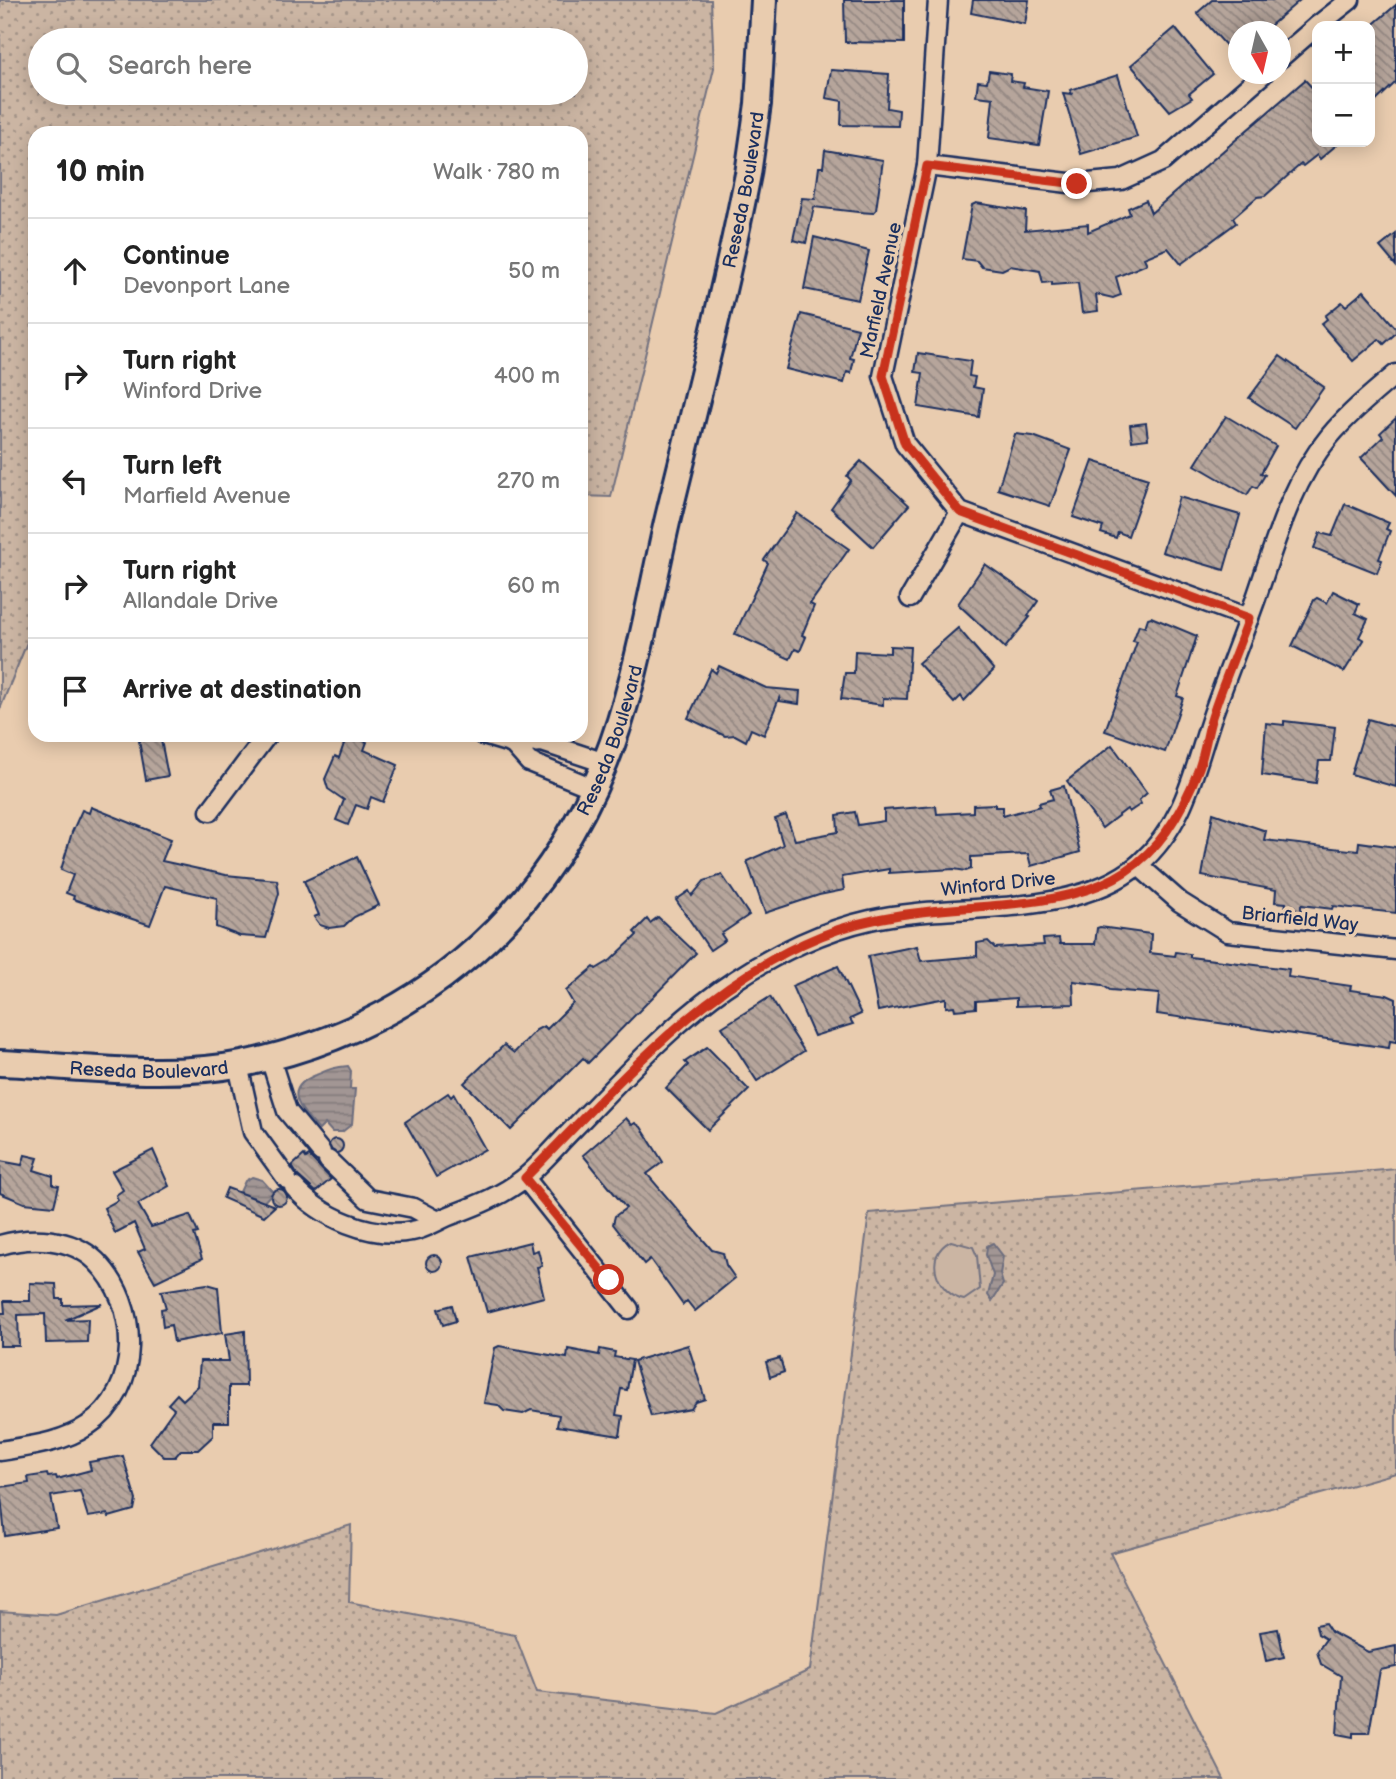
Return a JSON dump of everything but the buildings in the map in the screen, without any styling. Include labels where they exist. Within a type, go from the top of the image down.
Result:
[{"type":"main road","name":"Reseda Boulevard","points":[[0,1063],[160,1070],[238,1065],[270,1058],[356,1028],[425,989],[457,967],[501,926],[545,877],[579,821],[620,721],[734,245],[758,104],[764,0]]},
{"type":"street","name":"Marfield Avenue","points":[[938,0],[927,166],[883,376],[905,444],[960,512]]},
{"type":"street","points":[[1323,21],[1349,0]]},
{"type":"street","points":[[1291,48],[1312,30]]},
{"type":"street","points":[[927,166],[1077,184],[1121,180],[1163,161],[1252,84]]},
{"type":"street","name":"Winford Drive","points":[[238,1065],[253,1132],[306,1201],[352,1225],[385,1232],[414,1231],[436,1220],[477,1206],[525,1178],[688,1016],[737,979],[776,957],[822,936],[869,920],[917,912],[1053,900],[1085,892],[1138,865],[1181,810],[1200,765],[1212,718],[1288,507],[1328,438],[1396,374]]},
{"type":"street","points":[[910,598],[960,512],[1249,618]]},
{"type":"street","points":[[210,811],[262,742]]},
{"type":"street","points":[[506,742],[532,742]]},
{"type":"street","points":[[545,742],[605,763]]},
{"type":"street","points":[[513,744],[529,762],[593,788]]},
{"type":"street","name":"Briarfield Way","points":[[1138,865],[1180,902],[1228,932],[1396,950]]},
{"type":"street","points":[[270,1058],[287,1111],[325,1156],[368,1199],[414,1208],[436,1220]]},
{"type":"street","points":[[525,1178],[629,1309]]},
{"type":"street","points":[[0,1245],[21,1239],[60,1242],[95,1261],[118,1293],[129,1333],[127,1373],[109,1406],[87,1426],[52,1441],[0,1451]]},
{"type":"shaded area","points":[[0,0],[711,0],[714,68],[611,497],[588,496],[588,126],[28,126],[28,640],[0,709]]},
{"type":"shaded area","points":[[348,1066],[351,1071],[350,1089],[355,1089],[352,1124],[342,1132],[332,1132],[325,1124],[319,1130],[301,1108],[296,1093],[305,1081],[334,1068]]},
{"type":"shaded area","points":[[1396,1169],[1396,1473],[1110,1553],[1224,1779],[0,1779],[0,1611],[56,1615],[351,1525],[349,1602],[515,1635],[537,1692],[716,1713],[810,1670],[869,1213]]},
{"type":"shaded area","points":[[252,1177],[262,1180],[273,1192],[261,1205],[251,1201],[253,1197],[239,1194],[245,1181]]},
{"type":"shaded area","points":[[951,1241],[973,1247],[977,1256],[980,1289],[964,1300],[947,1290],[936,1274],[937,1255],[942,1247]]},
{"type":"shaded area","points":[[993,1243],[1003,1256],[1000,1274],[1003,1284],[992,1301],[988,1295],[993,1275],[986,1255],[987,1246]]},
{"type":"route","points":[[609,1280],[525,1178],[688,1016],[737,979],[776,957],[822,936],[869,920],[917,912],[1053,900],[1085,892],[1138,865],[1181,810],[1200,765],[1212,718],[1249,618],[960,512],[905,444],[883,376],[927,166],[1077,184]]}]
